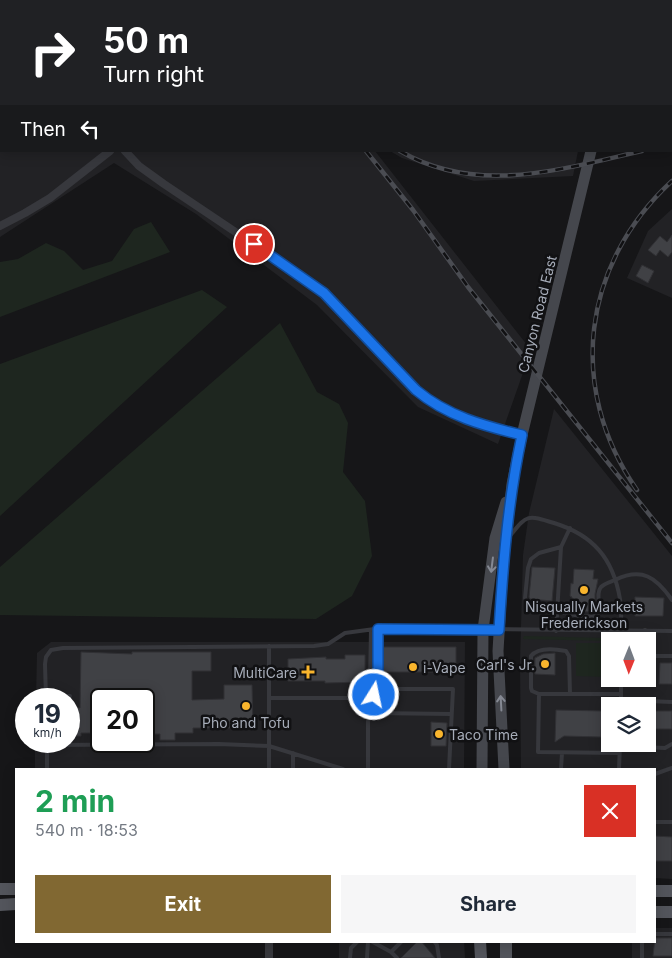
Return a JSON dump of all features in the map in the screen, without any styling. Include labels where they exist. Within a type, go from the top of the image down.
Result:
[{"type":"main road","name":"Canyon Road East","points":[[504,768],[498,651],[512,484],[522,435],[591,152]]},
{"type":"main road","name":"Canyon Road East","points":[[482,768],[483,630],[495,538],[512,484]]},
{"type":"main road","points":[[0,889],[15,888]]},
{"type":"main road","points":[[656,891],[672,891]]},
{"type":"main road","points":[[0,904],[15,904]]},
{"type":"main road","points":[[656,912],[672,912]]},
{"type":"main road","points":[[480,943],[481,958]]},
{"type":"main road","points":[[506,943],[506,958]]},
{"type":"street","points":[[0,226],[25,214],[50,198],[109,152]]},
{"type":"street","points":[[126,152],[139,166],[164,184],[324,293],[416,390],[431,403],[447,412],[491,428],[522,435]]},
{"type":"street","points":[[269,943],[269,958]]},
{"type":"lane","points":[[506,540],[524,519],[531,517],[570,528],[588,539],[602,555],[615,580],[620,600],[621,631]]},
{"type":"lane","points":[[556,631],[561,547],[570,528]]},
{"type":"lane","points":[[561,547],[539,553],[531,559],[528,568],[525,598],[529,605],[551,607],[557,611],[575,616],[596,615],[599,611],[599,590],[604,585],[630,574],[653,578],[672,600]]},
{"type":"lane","points":[[368,768],[368,721],[374,713],[374,695],[378,682],[378,629]]},
{"type":"lane","points":[[46,688],[46,657],[52,650],[63,648],[314,646],[328,644],[345,633],[378,629],[672,631]]},
{"type":"lane","points":[[371,630],[370,682],[374,695]]},
{"type":"lane","points":[[269,646],[269,768]]},
{"type":"lane","points":[[570,694],[570,656],[566,651],[535,651],[531,656],[532,691],[539,694],[570,694],[621,694],[621,688]]},
{"type":"lane","points":[[656,656],[672,656]]},
{"type":"lane","points":[[269,698],[364,698],[384,689],[453,689],[449,768]]},
{"type":"lane","points":[[539,694],[538,752],[620,753],[619,768]]},
{"type":"lane","points":[[656,701],[672,702]]},
{"type":"lane","points":[[374,713],[451,714]]},
{"type":"lane","points":[[80,743],[269,746],[340,768]]},
{"type":"lane","points":[[656,747],[665,748],[672,744]]},
{"type":"lane","points":[[47,753],[47,768]]},
{"type":"lane","points":[[293,753],[293,768]]},
{"type":"lane","points":[[561,768],[562,753]]},
{"type":"lane","points":[[656,774],[672,768]]},
{"type":"lane","points":[[656,822],[672,822]]},
{"type":"lane","points":[[656,934],[672,934]]},
{"type":"lane","points":[[350,958],[351,948],[356,943]]},
{"type":"lane","points":[[367,958],[369,943]]},
{"type":"lane","points":[[373,943],[392,952],[397,958]]},
{"type":"lane","points":[[392,952],[400,943]]},
{"type":"lane","points":[[436,943],[439,958]]},
{"type":"lane","points":[[642,943],[642,958]]},
{"type":"shaded area","points":[[0,152],[376,152],[531,350],[498,444],[418,407],[317,305],[196,214],[114,163],[0,237]]},
{"type":"shaded area","points":[[392,152],[578,152],[573,176],[474,181],[402,158]]},
{"type":"shaded area","points":[[672,209],[672,298],[627,278],[648,231]]},
{"type":"shaded area","points":[[151,222],[170,252],[0,317],[0,262],[18,259],[46,243],[64,251],[83,270],[112,261],[134,229]]},
{"type":"shaded area","points":[[202,290],[227,307],[0,516],[0,364]]},
{"type":"shaded area","points":[[280,323],[317,392],[339,404],[348,423],[343,472],[365,501],[372,556],[352,596],[316,619],[0,615],[0,567]]},
{"type":"shaded area","points":[[554,409],[672,556],[672,879],[656,878],[656,768],[521,768],[520,662],[523,555],[529,513]]},
{"type":"shaded area","points":[[524,636],[601,638],[601,641],[523,639]]},
{"type":"shaded area","points":[[51,642],[465,642],[464,768],[35,768],[35,753],[80,753],[80,688],[36,688],[37,653]]},
{"type":"shaded area","points":[[576,643],[601,643],[601,677],[576,676]]},
{"type":"shaded area","points":[[656,928],[672,928],[672,958],[632,958],[632,943],[656,943]]},
{"type":"shaded area","points":[[339,943],[464,943],[465,958],[339,958]]},
{"type":"building","points":[[672,235],[672,252],[668,257],[660,250],[656,256],[648,250],[660,236],[667,242]]},
{"type":"building","points":[[642,265],[654,271],[648,283],[636,276]]},
{"type":"building","points":[[532,567],[555,568],[552,601],[530,599]]},
{"type":"building","name":"Nisqually Markets Frederickson","points":[[574,569],[594,570],[593,579],[598,579],[595,604],[592,604],[592,612],[571,611],[572,597],[570,596]]},
{"type":"building","points":[[635,597],[664,598],[663,616],[635,616]]},
{"type":"building","points":[[383,647],[456,647],[456,672],[383,672]]},
{"type":"building","points":[[81,652],[132,654],[132,652],[211,652],[211,671],[192,671],[192,700],[224,699],[224,685],[252,685],[253,728],[193,728],[193,733],[175,733],[175,740],[160,740],[160,734],[155,734],[155,688],[90,688],[90,733],[81,733],[81,736],[80,708]]},
{"type":"building","name":"Carl's Jr.","points":[[555,653],[555,675],[535,674],[535,658],[543,654]]},
{"type":"building","points":[[345,655],[365,655],[365,682],[325,683],[325,681],[288,681],[288,659],[326,657],[326,659],[345,659]]},
{"type":"building","points":[[660,663],[672,663],[672,684],[659,684]]},
{"type":"building","points":[[556,710],[601,711],[601,737],[564,736],[555,742]]},
{"type":"building","points":[[656,711],[672,711],[672,729],[656,729]]},
{"type":"building","name":"Taco Time","points":[[431,722],[447,723],[446,746],[431,746]]},
{"type":"building","points":[[656,836],[672,837],[672,861],[656,861]]},
{"type":"building","points":[[656,938],[672,938],[672,956],[653,956]]},
{"type":"building","points":[[416,943],[423,943],[435,958],[401,958]]},
{"type":"railway","points":[[367,152],[413,210],[468,287],[672,543]]},
{"type":"railway","points":[[402,152],[429,165],[459,173],[489,176],[551,171],[638,152]]},
{"type":"railway","points":[[637,490],[614,451],[600,410],[593,369],[594,328],[603,288],[619,250],[642,214],[672,181]]},
{"type":"place","name":"Nisqually Markets Frederickson","points":[[584,590]]},
{"type":"place","name":"Carl's Jr.","points":[[545,664]]},
{"type":"place","name":"i-Vape","points":[[413,667]]},
{"type":"place","name":"MultiCare","points":[[308,672]]},
{"type":"place","name":"Pho and Tofu","points":[[246,706]]},
{"type":"place","name":"Taco Time","points":[[439,734]]},
{"type":"route","points":[[254,244],[324,293],[416,390],[431,403],[447,412],[491,428],[522,435],[512,484],[503,566],[499,630],[378,629],[378,682],[374,695]]}]
